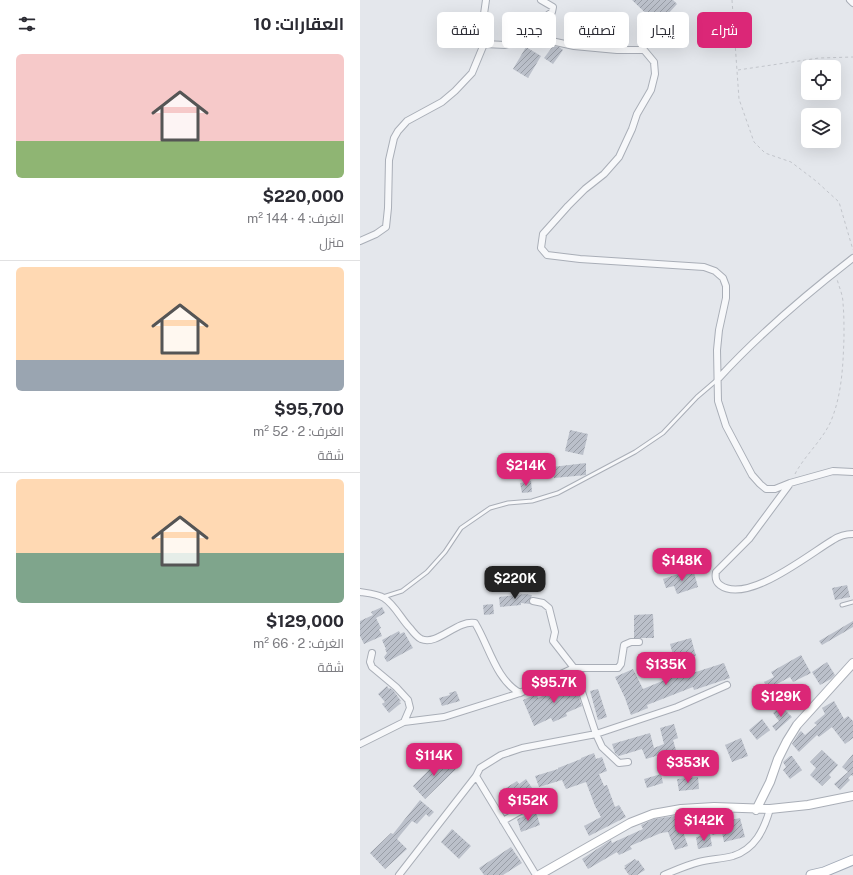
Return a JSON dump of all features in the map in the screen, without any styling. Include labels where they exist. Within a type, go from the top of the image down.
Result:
[{"type":"main road","points":[[756,810],[770,782],[778,759],[787,741],[798,725],[853,663]]},
{"type":"main road","points":[[538,875],[630,823],[653,814],[681,809],[700,808],[770,809],[808,805],[850,797]]},
{"type":"main road","points":[[810,875],[823,874],[853,860]]},
{"type":"street","points":[[484,12],[486,0]]},
{"type":"street","points":[[541,0],[553,7],[552,12]]},
{"type":"street","points":[[850,0],[853,3]]},
{"type":"street","points":[[556,42],[574,46],[617,50],[644,50],[654,62],[655,74],[651,90],[637,114],[619,157],[604,174],[585,189],[568,206],[543,234],[541,248],[547,255],[580,259],[704,267],[715,271],[723,278],[726,286],[726,298],[719,330],[717,350],[718,401],[726,426],[752,475],[766,489],[775,489],[790,483],[833,471],[853,472]]},
{"type":"street","points":[[360,241],[376,234],[386,227],[390,153],[394,138],[398,131],[407,122],[442,102],[460,86],[472,73],[482,48]]},
{"type":"street","points":[[718,379],[745,349],[804,297],[853,258]]},
{"type":"street","points":[[790,483],[749,539],[716,572],[715,576],[717,582],[723,587],[734,590],[745,589],[758,585],[790,568],[834,539],[846,534],[853,534]]},
{"type":"street","points":[[360,592],[383,597],[392,605],[406,625],[420,638],[427,640],[434,639],[464,623],[475,623],[501,674],[512,688],[520,693]]},
{"type":"street","points":[[534,601],[547,605],[555,632],[553,641],[574,668],[596,734],[602,747],[619,763],[628,762]]},
{"type":"street","points":[[360,744],[404,722],[444,717],[520,693],[574,668],[618,668],[621,664],[624,645],[630,642],[639,642]]},
{"type":"street","points":[[372,653],[370,662],[372,667],[396,687],[408,700],[410,708],[404,722]]},
{"type":"street","points":[[399,875],[476,776],[480,768],[501,755],[522,748],[596,734],[677,707],[727,685]]},
{"type":"street","points":[[476,776],[538,875]]},
{"type":"street","points":[[850,797],[853,789]]},
{"type":"street","points":[[503,821],[542,799]]},
{"type":"street","points":[[664,875],[686,865],[733,856],[744,850],[757,840],[765,826],[770,809]]},
{"type":"lane","points":[[383,597],[402,591],[427,572],[445,552],[461,528],[490,508],[508,503],[532,501],[558,493],[635,452],[662,433],[718,379]]},
{"type":"lane","points":[[842,605],[853,602]]},
{"type":"path","points":[[732,0],[739,99],[754,142],[765,153],[791,162],[816,181],[839,202],[853,250]]},
{"type":"path","points":[[737,70],[819,58],[853,57]]},
{"type":"path","points":[[790,483],[802,462],[820,441],[830,421],[839,397],[843,359],[843,302],[835,272]]},
{"type":"building","points":[[632,0],[673,0],[677,4],[670,12],[644,12]]},
{"type":"building","points":[[559,47],[563,50],[553,64],[544,58],[552,48]]},
{"type":"building","points":[[525,48],[541,56],[528,78],[513,69]]},
{"type":"building","points":[[570,430],[588,434],[583,455],[565,451]]},
{"type":"building","points":[[586,463],[586,475],[554,478],[552,467]]},
{"type":"building","points":[[531,481],[532,492],[522,493],[520,483]]},
{"type":"building","points":[[693,569],[698,587],[677,594],[674,586],[666,588],[663,579]]},
{"type":"building","points":[[847,585],[850,597],[835,600],[832,588]]},
{"type":"building","points":[[525,594],[532,595],[529,601],[530,604],[521,603],[521,605],[500,607],[499,597]]},
{"type":"building","points":[[493,604],[494,614],[484,615],[483,605]]},
{"type":"building","points":[[382,607],[385,613],[376,618],[381,628],[379,629],[382,636],[364,644],[360,636],[360,621],[373,615],[371,612]]},
{"type":"building","points":[[653,614],[654,638],[634,638],[634,615]]},
{"type":"building","points":[[853,621],[853,627],[822,645],[819,641]]},
{"type":"building","points":[[399,631],[400,634],[404,632],[413,648],[387,662],[384,657],[387,653],[382,640]]},
{"type":"building","points":[[691,638],[696,656],[675,662],[670,644]]},
{"type":"building","points":[[801,655],[811,673],[793,682],[790,677],[777,684],[782,693],[769,703],[762,691],[767,688],[764,682],[774,677],[771,672]]},
{"type":"building","points":[[827,662],[835,675],[820,685],[812,672]]},
{"type":"building","points":[[724,663],[730,678],[694,690],[693,687],[647,705],[648,708],[631,715],[615,677],[633,669],[643,689],[679,674],[680,677]]},
{"type":"building","points":[[573,679],[582,706],[566,713],[567,716],[553,722],[551,718],[534,726],[523,700],[537,694],[538,698],[560,688],[559,685]]},
{"type":"building","points":[[387,686],[389,689],[390,688],[393,690],[401,701],[399,702],[401,703],[389,713],[382,704],[385,702],[378,694]]},
{"type":"building","points":[[598,689],[607,717],[598,720],[590,691]]},
{"type":"building","points":[[456,691],[460,701],[442,706],[439,698],[450,695],[449,693]]},
{"type":"building","points":[[834,701],[844,719],[848,716],[853,721],[853,738],[845,744],[832,727],[819,737],[817,735],[799,752],[792,744],[799,733],[801,731],[805,735],[817,725],[814,723],[825,714],[822,708]]},
{"type":"building","points":[[781,706],[792,717],[776,731],[772,726],[779,721],[773,713]]},
{"type":"building","points":[[762,719],[770,730],[757,740],[749,730]]},
{"type":"building","points":[[674,724],[678,738],[673,740],[676,750],[646,759],[642,749],[619,756],[615,753],[612,744],[650,733],[654,748],[664,744],[660,728]]},
{"type":"building","points":[[741,738],[748,756],[732,762],[725,745]]},
{"type":"building","points":[[822,750],[838,765],[829,775],[831,777],[822,786],[810,775],[816,768],[810,762]]},
{"type":"building","points":[[594,753],[596,759],[602,757],[607,771],[599,774],[604,786],[607,785],[615,807],[619,805],[626,817],[589,836],[584,826],[601,817],[586,782],[566,789],[562,780],[539,787],[535,776],[558,769]]},
{"type":"building","points":[[853,754],[853,776],[851,775],[848,778],[850,780],[840,790],[834,784],[848,772],[842,767]]},
{"type":"building","points":[[443,756],[456,769],[425,799],[413,786]]},
{"type":"building","points":[[792,756],[802,770],[790,779],[783,770],[786,767],[783,762]]},
{"type":"building","points":[[661,774],[663,783],[647,788],[644,779]]},
{"type":"building","points":[[698,777],[699,789],[679,791],[677,779]]},
{"type":"building","points":[[526,779],[536,796],[513,810],[503,795],[508,791],[506,788],[517,781],[519,784]]},
{"type":"building","points":[[420,800],[434,812],[429,817],[426,814],[417,824],[412,821],[397,839],[407,849],[385,869],[370,853],[391,833],[393,834]]},
{"type":"building","points":[[536,812],[540,825],[521,832],[517,819]]},
{"type":"building","points":[[725,813],[727,821],[740,818],[745,837],[724,842],[722,833],[712,835],[707,816]]},
{"type":"building","points":[[675,816],[679,830],[682,829],[688,846],[675,850],[668,832],[661,833],[630,846],[632,849],[619,855],[617,852],[588,869],[582,859],[611,840],[612,843],[643,829],[641,825],[654,819]]},
{"type":"building","points":[[452,829],[471,846],[459,859],[441,842]]},
{"type":"building","points":[[710,834],[712,846],[698,849],[696,837]]},
{"type":"building","points":[[511,847],[522,863],[503,875],[484,875],[479,868]]},
{"type":"building","points":[[635,859],[637,861],[638,860],[645,870],[637,875],[629,875],[624,868],[626,867],[624,866]]}]
